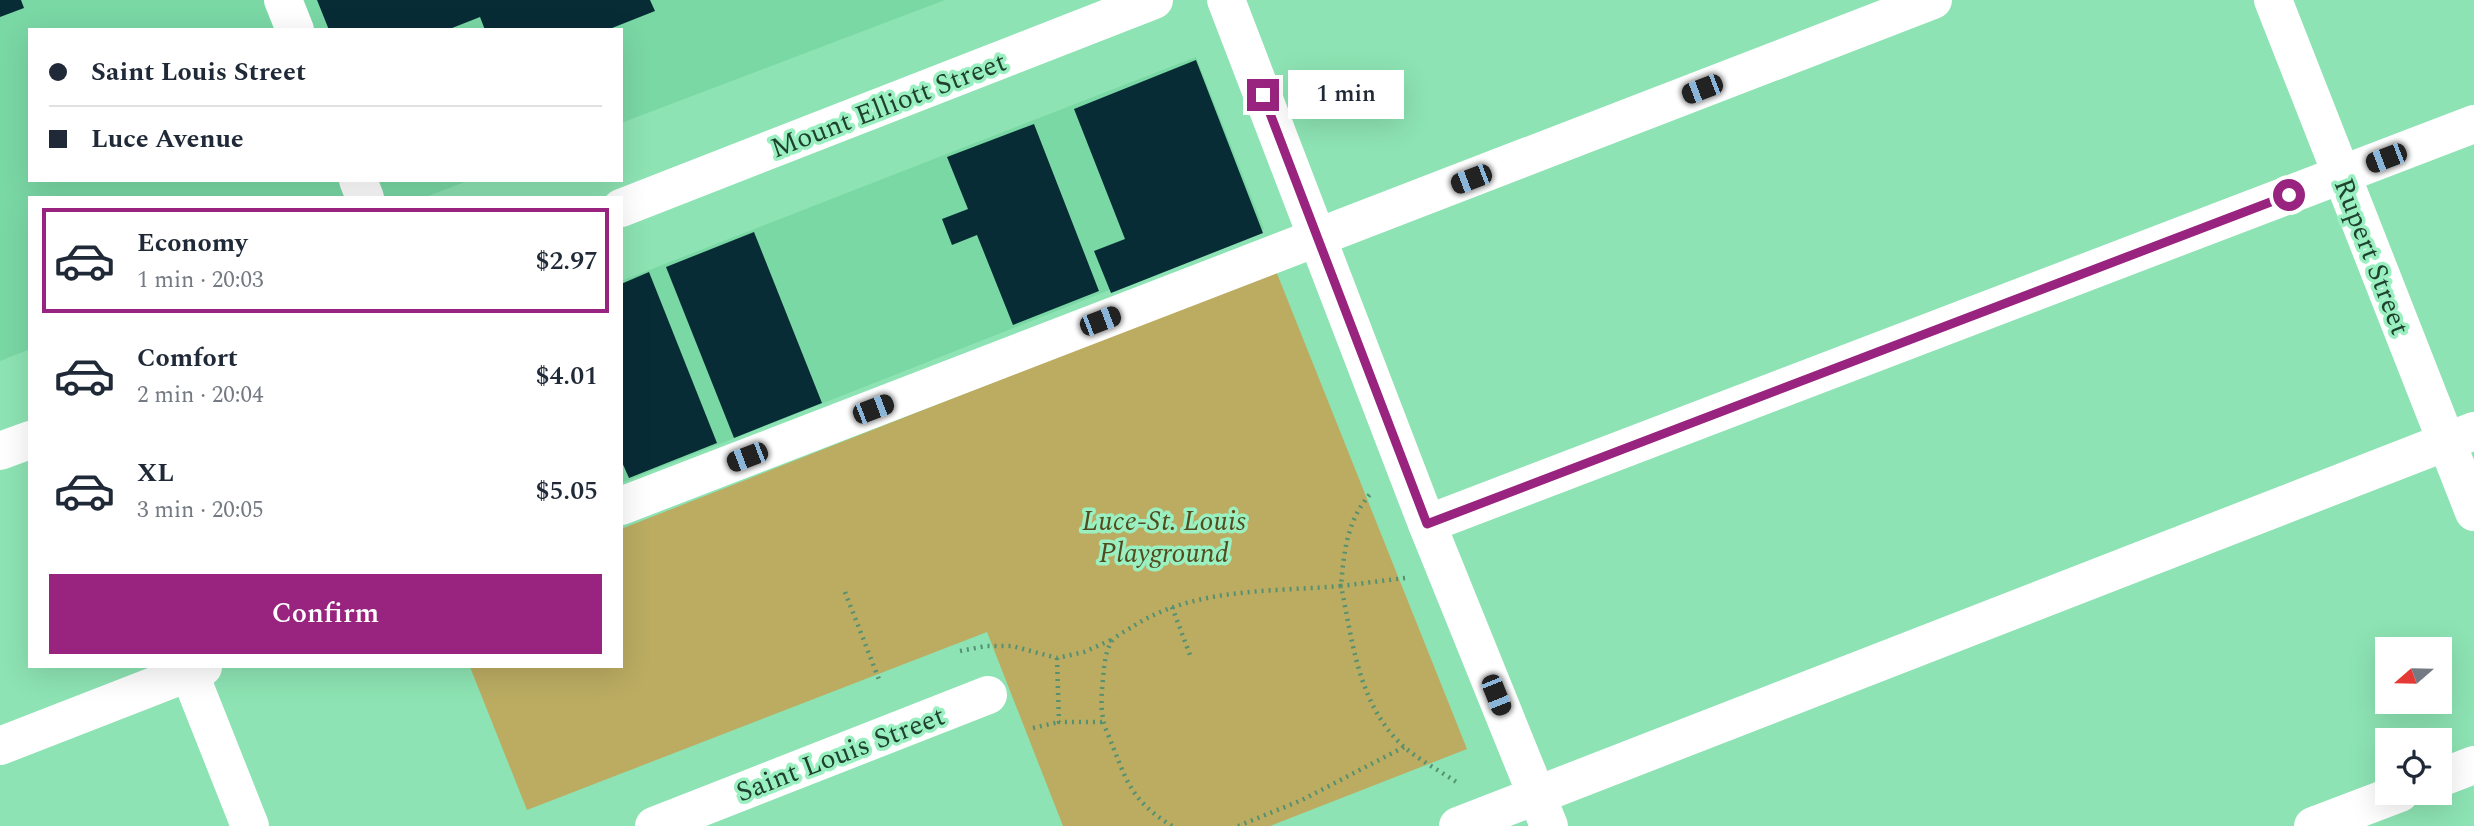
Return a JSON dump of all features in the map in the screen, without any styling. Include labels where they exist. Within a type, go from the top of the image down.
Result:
[{"type":"street","points":[[283,0],[294,28]]},
{"type":"street","name":"Mount Elliott Street","points":[[623,207],[1154,0]]},
{"type":"street","points":[[1226,0],[1427,524],[1543,811]]},
{"type":"street","points":[[623,505],[1933,0]]},
{"type":"street","name":"Rupert Street","points":[[2273,0],[2341,175],[2460,437],[2474,512]]},
{"type":"street","points":[[1427,524],[2474,124]]},
{"type":"street","points":[[1458,826],[1543,811],[2460,437]]},
{"type":"street","points":[[0,452],[28,441]]},
{"type":"street","points":[[0,746],[193,668],[250,826]]},
{"type":"street","name":"Saint Louis Street","points":[[654,826],[988,695]]},
{"type":"street","points":[[2452,773],[2474,765]]},
{"type":"street","points":[[2314,826],[2375,803]]},
{"type":"path","points":[[1382,488],[1371,492],[1351,521],[1343,555],[1341,586],[1357,666],[1369,701],[1387,729],[1405,747],[1462,786]]},
{"type":"path","points":[[960,650],[1012,646],[1056,657],[1084,652],[1172,607],[1209,598],[1251,591],[1341,586],[1395,578]]},
{"type":"path","points":[[845,592],[880,682]]},
{"type":"path","points":[[1172,607],[1190,655]]},
{"type":"path","points":[[1112,640],[1104,662],[1101,696],[1103,722],[1128,785],[1144,806],[1172,826]]},
{"type":"path","points":[[1056,657],[1059,722]]},
{"type":"path","points":[[1033,728],[1059,722],[1103,722]]},
{"type":"path","points":[[1238,826],[1302,800],[1405,747]]},
{"type":"shaded area","points":[[0,0],[945,0],[623,122],[623,28],[28,28],[28,182],[465,182],[428,196],[28,196],[28,350],[0,361]]},
{"type":"shaded area","points":[[1196,57],[1264,229],[623,482],[623,280]]},
{"type":"green space","name":"Luce-St. Louis Playground","points":[[1276,271],[1467,749],[1270,826],[1063,826],[987,632],[527,810],[470,668],[623,668],[623,528]]},
{"type":"building","points":[[0,0],[21,0],[24,8],[0,17]]},
{"type":"building","points":[[317,0],[650,0],[655,11],[612,28],[484,28],[480,17],[452,28],[328,28]]},
{"type":"building","points":[[1196,60],[1263,233],[1111,293],[1094,251],[1125,239],[1074,109]]},
{"type":"building","points":[[1034,124],[1099,291],[1013,325],[977,235],[952,245],[942,219],[968,209],[947,157]]},
{"type":"building","points":[[754,232],[822,403],[734,438],[666,267]]},
{"type":"building","points":[[649,272],[717,443],[629,478],[623,464],[623,283]]},
{"type":"route","points":[[1263,95],[1427,524],[2289,195]]}]
